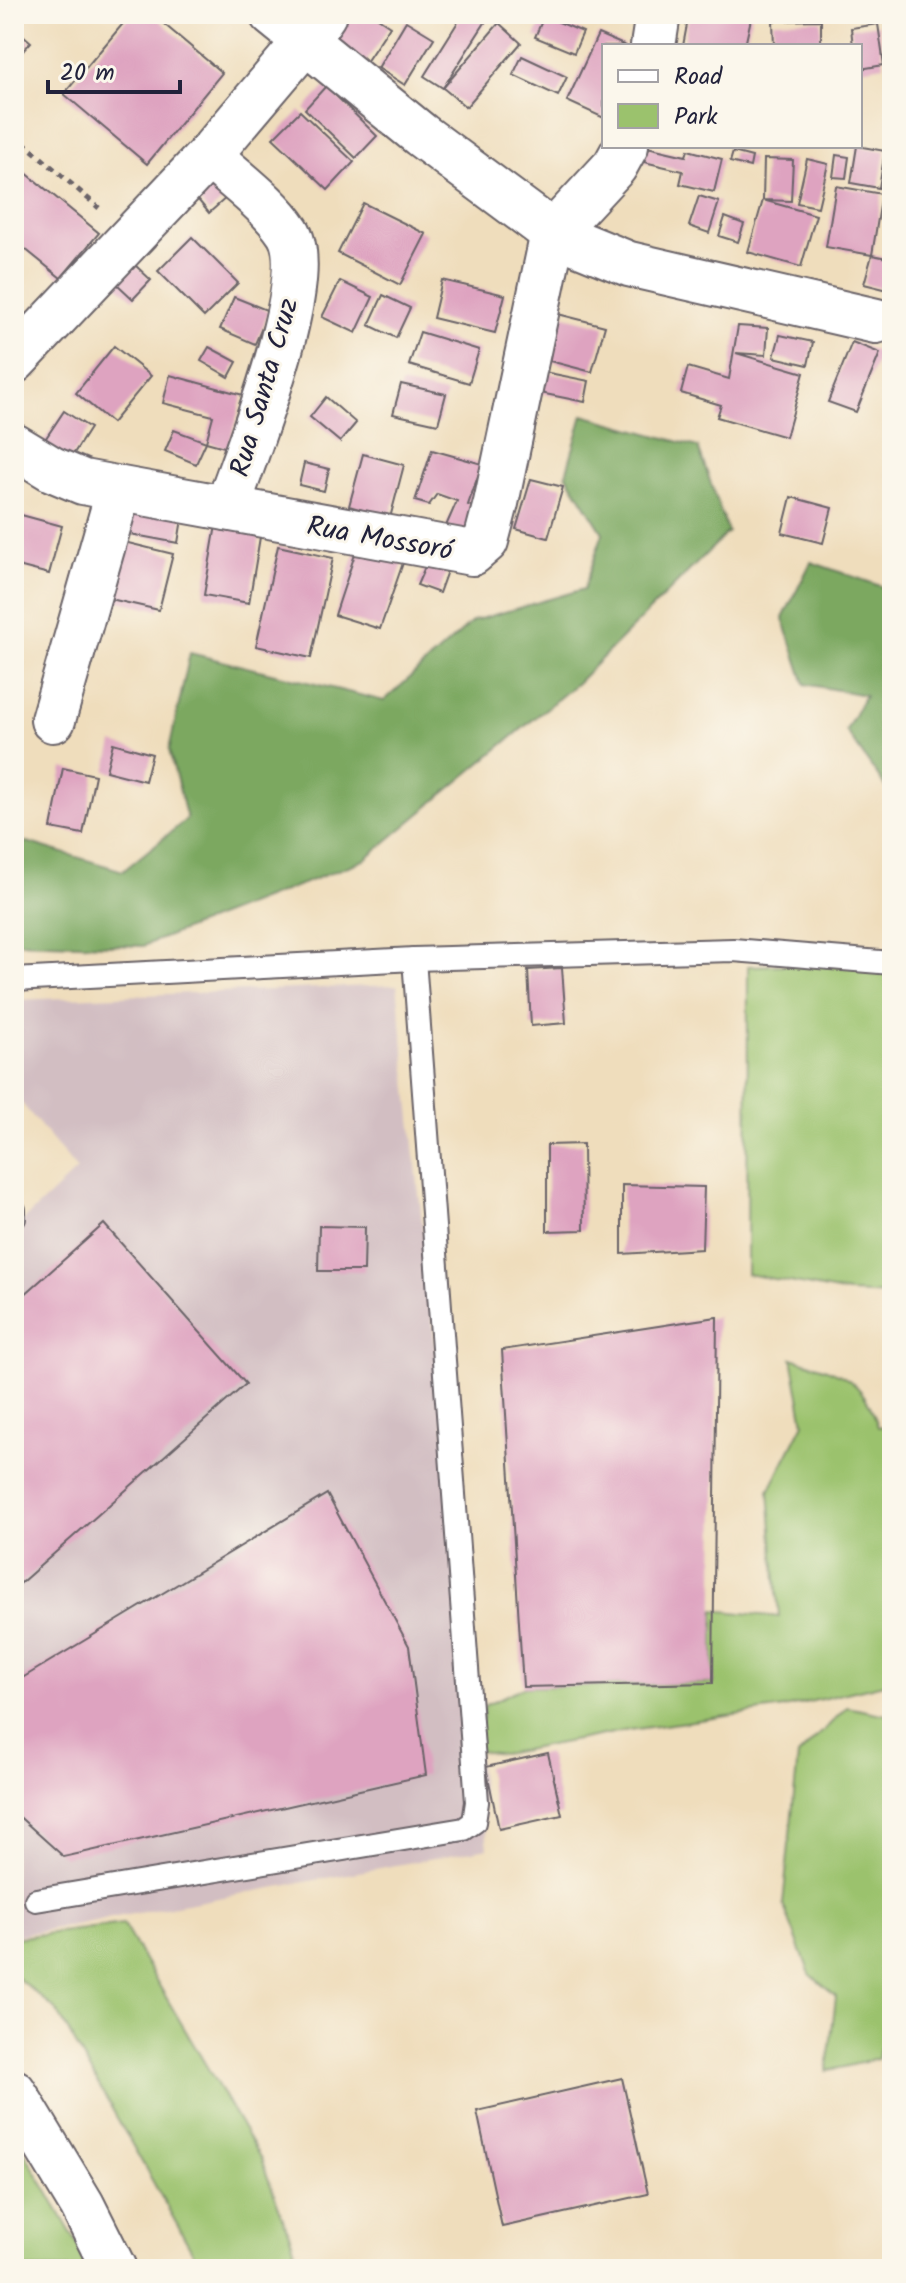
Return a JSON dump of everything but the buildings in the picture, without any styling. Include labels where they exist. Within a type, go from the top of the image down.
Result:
[{"type":"main road","points":[[272,14],[314,28],[553,233],[629,264],[876,321]]},
{"type":"main road","points":[[653,44],[658,14]]},
{"type":"main road","points":[[14,361],[209,155],[314,28]]},
{"type":"main road","points":[[553,233],[615,166],[625,148]]},
{"type":"main road","name":"Rua Santa Cruz","points":[[209,155],[277,220],[295,247],[290,319],[227,508]]},
{"type":"main road","name":"Rua Mossoró","points":[[14,446],[62,474],[83,482],[472,553],[482,547],[496,503],[553,233]]},
{"type":"main road","points":[[53,720],[119,489]]},
{"type":"main road","points":[[14,2092],[75,2193],[114,2269]]},
{"type":"lane","points":[[14,980],[414,959],[733,950],[892,963]]},
{"type":"lane","points":[[36,1900],[464,1829],[474,1822],[477,1802],[414,959]]},
{"type":"lane","points":[[14,1210],[14,1218]]},
{"type":"path","points":[[14,134],[130,235]]},
{"type":"shaded area","points":[[397,985],[488,1848],[14,1936],[14,1229],[77,1170],[14,1094],[14,1000]]},
{"type":"green space","points":[[583,415],[698,447],[728,532],[577,683],[364,860],[143,946],[14,942],[14,844],[27,842],[123,871],[187,819],[169,750],[190,653],[384,701],[473,621],[584,589],[603,533],[566,474]]},
{"type":"green space","points":[[811,562],[892,590],[892,796],[846,731],[865,695],[805,684],[783,618]]},
{"type":"green space","points":[[882,962],[892,967],[892,1295],[848,1293],[747,1274],[748,966]]},
{"type":"green space","points":[[792,1358],[847,1379],[865,1397],[878,1427],[892,1425],[892,1682],[784,1708],[629,1730],[503,1754],[478,1751],[484,1706],[523,1687],[713,1683],[714,1610],[779,1617],[769,1491],[804,1423]]},
{"type":"green space","points":[[847,1707],[892,1716],[892,2024],[885,2023],[878,2059],[827,2071],[836,1997],[810,1974],[783,1904],[798,1756]]},
{"type":"green space","points":[[123,1924],[261,2159],[302,2269],[202,2269],[57,2011],[14,1975],[14,1938]]},
{"type":"green space","points":[[14,2134],[92,2269],[14,2269]]}]
